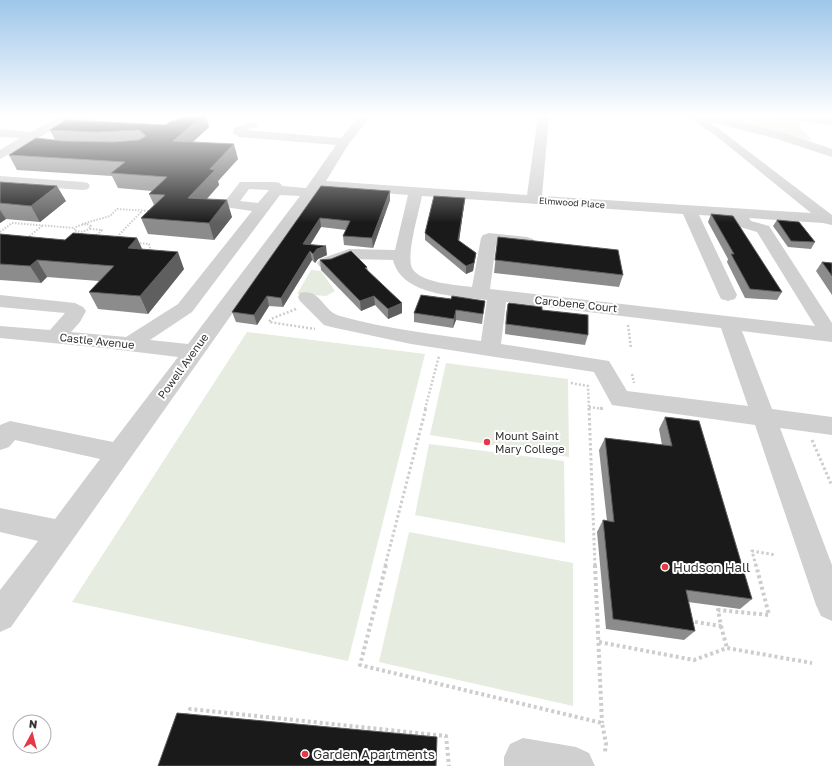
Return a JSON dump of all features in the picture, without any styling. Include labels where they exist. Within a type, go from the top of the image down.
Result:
[{"type":"street","name":"Powell Avenue","points":[[0,616],[314,188],[338,152]]},
{"type":"street","points":[[534,200],[540,152]]},
{"type":"street","points":[[743,152],[830,221]]},
{"type":"street","points":[[0,180],[84,186]]},
{"type":"street","name":"Elmwood Place","points":[[262,208],[230,204],[245,185],[275,186],[276,190],[314,188],[416,192],[738,213],[830,221]]},
{"type":"street","points":[[129,344],[185,308],[211,277],[276,190]]},
{"type":"street","name":"Carobene Court","points":[[416,192],[403,255],[402,267],[408,276],[422,283],[449,290],[488,295],[831,335]]},
{"type":"street","points":[[689,210],[728,295]]},
{"type":"street","points":[[738,213],[745,224],[763,229],[831,335]]},
{"type":"street","points":[[490,349],[488,295],[489,238],[541,244]]},
{"type":"street","points":[[325,264],[350,254],[403,255]]},
{"type":"street","points":[[307,297],[331,321],[411,337],[601,366],[620,399],[832,426]]},
{"type":"street","points":[[0,301],[68,307],[76,311],[73,318],[55,337]]},
{"type":"street","points":[[729,322],[832,604]]},
{"type":"street","name":"Castle Avenue","points":[[0,332],[129,344],[194,352]]},
{"type":"street","points":[[5,435],[120,453]]},
{"type":"street","points":[[0,520],[61,533]]},
{"type":"street","points":[[523,766],[523,757],[591,759]]},
{"type":"path","points":[[0,232],[12,223],[75,228],[82,224],[110,216],[117,209],[150,211]]},
{"type":"path","points":[[121,241],[113,240],[143,211]]},
{"type":"path","points":[[82,224],[90,224],[90,229]]},
{"type":"path","points":[[22,243],[42,226]]},
{"type":"path","points":[[75,228],[74,230],[77,232],[90,229],[102,230],[92,239],[99,240]]},
{"type":"path","points":[[137,243],[150,244],[151,252],[149,256]]},
{"type":"path","points":[[441,348],[360,665],[602,723]]},
{"type":"path","points":[[571,383],[588,386],[602,723],[606,743],[591,759]]},
{"type":"path","points":[[727,648],[718,610],[770,615],[752,551],[776,555]]},
{"type":"path","points":[[687,620],[721,626]]},
{"type":"path","points":[[599,642],[694,660],[727,648],[812,664]]},
{"type":"path","points":[[185,724],[190,709],[446,736],[449,766]]},
{"type":"shaded area","points":[[311,270],[321,271],[335,291],[326,296],[297,294]]},
{"type":"shaded area","points":[[247,332],[425,354],[348,661],[72,602]]},
{"type":"shaded area","points":[[446,363],[568,379],[569,457],[430,435]]},
{"type":"shaded area","points":[[429,444],[564,461],[565,543],[415,515]]},
{"type":"shaded area","points":[[409,532],[573,563],[573,706],[379,662]]},
{"type":"building","points":[[14,152],[227,152],[210,169],[215,170],[188,198],[227,200],[209,223],[141,218],[165,195],[149,194],[167,177],[111,173],[125,162],[9,155]]},
{"type":"building","points":[[0,182],[57,186],[31,206],[0,203]]},
{"type":"building","points":[[321,186],[390,191],[372,238],[343,236],[350,221],[320,218],[303,244],[326,246],[317,249],[313,254],[310,251],[281,298],[267,296],[254,315],[232,312]]},
{"type":"building","points":[[434,196],[465,198],[458,240],[476,253],[474,263],[466,266],[425,233]]},
{"type":"building","points":[[711,214],[733,216],[782,292],[750,289],[731,254],[734,254]]},
{"type":"building","points":[[777,220],[799,222],[815,242],[791,241]]},
{"type":"building","points":[[73,233],[137,238],[128,248],[178,252],[140,296],[89,292],[114,266],[37,260],[30,266],[0,264],[0,234],[65,240]]},
{"type":"building","points":[[498,237],[618,250],[623,275],[495,260]]},
{"type":"building","points":[[351,251],[367,267],[365,268],[402,303],[388,309],[374,296],[360,301],[320,260],[331,259]]},
{"type":"building","points":[[822,262],[832,263],[832,276]]},
{"type":"building","points":[[421,295],[451,299],[452,296],[485,301],[483,314],[456,310],[454,319],[414,313]]},
{"type":"building","points":[[509,303],[542,307],[542,310],[588,315],[588,335],[506,324]]},
{"type":"building","name":"Hudson Hall","points":[[665,417],[699,421],[752,599],[686,590],[695,631],[613,619],[603,520],[614,522],[605,438],[672,446]]},
{"type":"building","name":"Garden Apartments","points":[[177,713],[437,737],[436,766],[158,766]]},
{"type":"place","name":"Mount Saint Mary College","points":[[487,442]]},
{"type":"place","name":"Hudson Hall","points":[[665,567]]},
{"type":"place","name":"Garden Apartments","points":[[305,754]]}]
